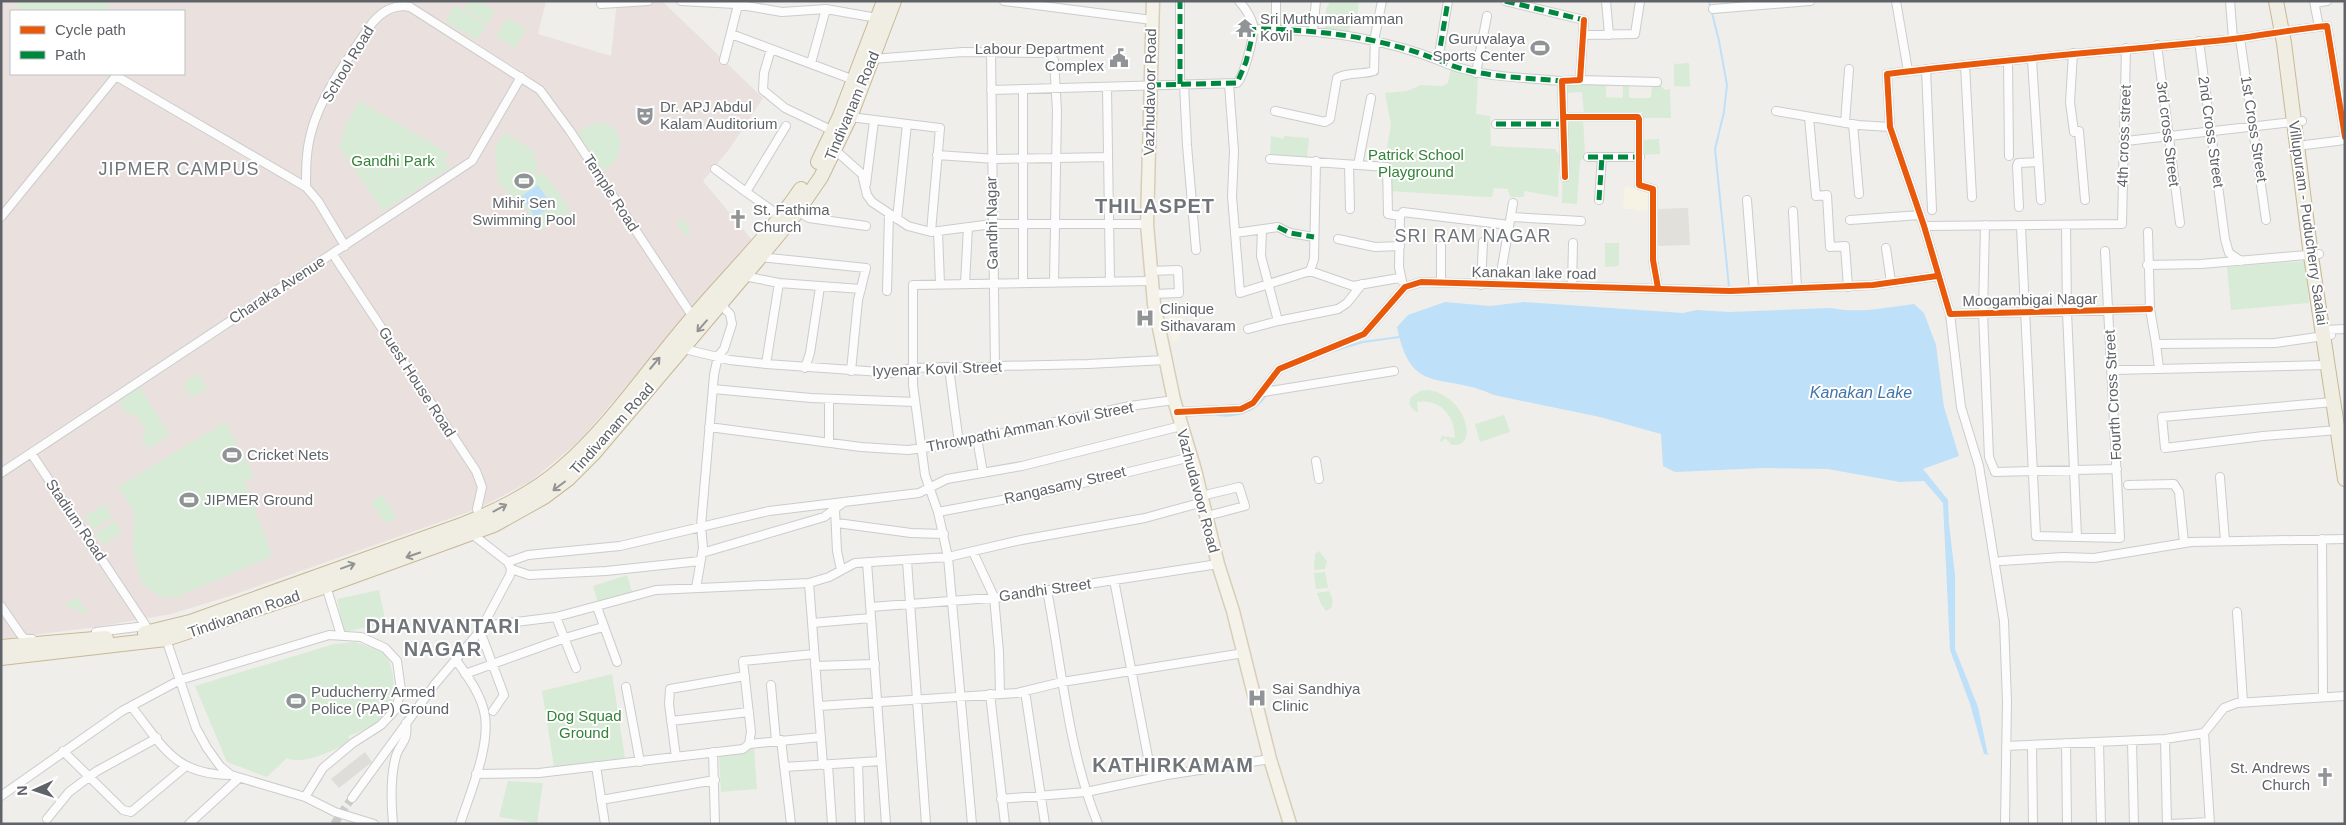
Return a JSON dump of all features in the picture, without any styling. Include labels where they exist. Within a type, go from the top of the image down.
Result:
[{"type":"highway","points":[[7,646],[148,630],[190,622],[324,581],[485,516],[539,486],[583,449],[676,346],[693,317],[789,211],[814,172],[833,131],[884,1]]},
{"type":"highway","name":"Tindivanam Road","points":[[1,658],[166,639],[324,581],[472,534],[525,508],[568,479],[594,453],[676,346],[720,304],[760,257],[789,211],[821,177],[850,117],[894,1]]},
{"type":"highway","points":[[2276,1],[2284,25]]},
{"type":"highway","points":[[2284,1],[2284,25]]},
{"type":"highway","name":"Villupuram - Puducherry Saalai","points":[[2284,25],[2341,431]]},
{"type":"highway","name":"Villupuram - Puducherry Saalai","points":[[2326,333],[2327,365],[2333,402],[2341,431]]},
{"type":"highway","points":[[2341,431],[2345,479]]},
{"type":"main road","name":"Vazhudavoor Road","points":[[1153,1],[1147,224],[1153,294],[1175,406],[1191,457],[1218,564],[1244,653],[1270,758],[1290,824]]},
{"type":"street","points":[[600,4],[648,1]]},
{"type":"street","points":[[681,1],[738,5],[753,4],[795,13],[826,9],[877,18]]},
{"type":"street","points":[[1004,1],[1152,20]]},
{"type":"street","points":[[1180,1],[1182,84],[1196,250]]},
{"type":"street","points":[[991,90],[1229,84],[1240,81],[1254,29],[1253,23],[1239,1]]},
{"type":"street","points":[[1276,1],[1276,28]]},
{"type":"street","points":[[1313,32],[1316,1]]},
{"type":"street","points":[[1275,111],[1325,122],[1330,119],[1337,78],[1344,74],[1374,72],[1374,42],[1382,1]]},
{"type":"street","points":[[1438,60],[1448,1]]},
{"type":"street","points":[[1606,1],[1609,35]]},
{"type":"street","points":[[1583,36],[1636,34],[1640,1]]},
{"type":"street","points":[[1713,9],[1810,1]]},
{"type":"street","points":[[1896,1],[1908,71],[2236,38],[2284,25],[2327,26],[2345,138],[2301,146]]},
{"type":"street","name":"1st Cross Street","points":[[2230,1],[2254,127],[2266,220]]},
{"type":"street","points":[[2319,27],[2314,2],[2327,1]]},
{"type":"street","points":[[1510,2],[1531,5],[1584,20],[1580,80]]},
{"type":"street","points":[[724,60],[738,5]]},
{"type":"street","name":"School Road","points":[[306,187],[307,153],[316,118],[373,22],[392,7],[410,7],[521,77]]},
{"type":"street","points":[[811,64],[826,9]]},
{"type":"street","points":[[1476,73],[1488,16]]},
{"type":"street","points":[[1254,29],[1276,28],[1313,32],[1410,49],[1476,73],[1562,81],[1657,82]]},
{"type":"street","points":[[731,34],[854,80]]},
{"type":"street","name":"2nd Cross Street","points":[[2199,41],[2225,240],[2229,253],[2242,261]]},
{"type":"street","name":"3rd cross Street","points":[[2157,45],[2180,224]]},
{"type":"street","name":"4th cross street","points":[[2066,226],[2122,224],[2126,141],[2126,48]]},
{"type":"street","points":[[771,49],[764,73],[762,90],[785,108],[833,131]]},
{"type":"street","points":[[872,59],[963,52],[1050,55],[1054,60],[1056,89],[1054,282]]},
{"type":"street","points":[[937,155],[991,159],[991,52]]},
{"type":"street","points":[[2073,53],[2070,102],[2074,132],[2079,131],[2084,200]]},
{"type":"street","points":[[2032,60],[2041,200]]},
{"type":"street","points":[[2008,61],[2010,156]]},
{"type":"street","points":[[1965,65],[1972,197]]},
{"type":"street","points":[[1849,69],[1849,123],[1859,194]]},
{"type":"street","points":[[1926,69],[1932,210]]},
{"type":"street","name":"Moogambigai Nagar","points":[[1908,71],[1887,74],[1890,127],[1924,226],[1937,276],[1945,293],[1950,314],[2108,312],[2150,309]]},
{"type":"street","points":[[1,217],[116,76],[306,187],[318,201],[345,246]]},
{"type":"street","name":"Charaka Avenue","points":[[1,472],[121,391],[334,256],[345,246],[472,161],[521,77]]},
{"type":"street","name":"Temple Road","points":[[521,77],[540,90],[550,102],[693,317]]},
{"type":"street","points":[[1562,81],[1565,178]]},
{"type":"street","points":[[1229,84],[1234,132],[1232,196],[1240,293],[1310,271],[1353,286],[1399,278]]},
{"type":"street","points":[[1107,88],[1110,282]]},
{"type":"street","points":[[1023,89],[1024,282]]},
{"type":"street","points":[[1358,165],[1371,98]]},
{"type":"street","points":[[1776,111],[1849,123],[1890,127]]},
{"type":"street","points":[[850,117],[940,128],[934,231],[940,284]]},
{"type":"street","points":[[1496,124],[1638,117],[1639,185],[1653,189],[1653,260],[1658,288]]},
{"type":"street","points":[[1809,117],[1816,196],[1827,195],[1830,247],[1845,246],[1848,287]]},
{"type":"street","points":[[866,186],[874,121]]},
{"type":"street","points":[[2126,141],[2210,130],[2298,122]]},
{"type":"street","points":[[897,219],[908,124]]},
{"type":"street","points":[[746,192],[786,126]]},
{"type":"street","points":[[835,150],[862,174],[867,195],[872,202],[908,226],[934,231],[992,224],[1147,224]]},
{"type":"street","points":[[1588,158],[1640,157]]},
{"type":"street","name":"Gandhi Nagar","points":[[1108,158],[991,159],[992,283],[1110,282],[1178,270],[1179,293],[1153,294]]},
{"type":"street","points":[[1599,200],[1602,158]]},
{"type":"street","points":[[1270,159],[1386,167],[1388,214],[1400,216]]},
{"type":"street","points":[[1310,271],[1314,259],[1316,162]]},
{"type":"street","points":[[2019,207],[2017,166],[2018,164],[2038,162]]},
{"type":"street","points":[[1349,165],[1350,209]]},
{"type":"street","points":[[715,169],[746,192],[789,211],[809,218],[866,226]]},
{"type":"street","points":[[1747,200],[1754,290]]},
{"type":"street","points":[[1502,285],[1502,267],[1513,202]]},
{"type":"street","points":[[1793,211],[1797,288]]},
{"type":"street","points":[[1175,406],[1241,409],[1254,404],[1278,369],[1364,334],[1406,287],[1399,278],[1400,216],[1403,212],[1509,225]]},
{"type":"street","points":[[888,214],[888,291]]},
{"type":"street","points":[[1850,220],[1920,216]]},
{"type":"street","points":[[1509,225],[1511,217],[1581,221]]},
{"type":"street","points":[[1985,225],[1983,313],[1989,457],[1995,472],[2117,469]]},
{"type":"street","points":[[1924,226],[2066,226],[2067,312],[2075,470],[2076,537],[2036,536],[2022,227]]},
{"type":"street","points":[[965,284],[968,227]]},
{"type":"street","points":[[1235,233],[1278,228],[1290,233],[1314,237]]},
{"type":"street","points":[[1262,230],[1261,256],[1278,321]]},
{"type":"street","points":[[2148,232],[2147,265],[2150,309],[2160,368]]},
{"type":"street","points":[[1338,239],[1374,247],[1400,246]]},
{"type":"street","points":[[1481,285],[1483,242]]},
{"type":"street","points":[[1572,286],[1573,243]]},
{"type":"street","points":[[1441,246],[1441,283]]},
{"type":"street","points":[[1886,248],[1891,282]]},
{"type":"street","name":"Fourth Cross Street","points":[[2076,537],[2120,538],[2113,370],[2105,251]]},
{"type":"street","points":[[2147,265],[2242,261],[2315,255]]},
{"type":"street","name":"Guest House Road","points":[[334,256],[476,471],[482,487],[477,509]]},
{"type":"street","points":[[760,257],[866,268],[861,289],[851,371]]},
{"type":"street","points":[[744,276],[779,283],[861,289]]},
{"type":"street","name":"Kanakan lake road","points":[[1406,287],[1421,282],[1481,285],[1754,290],[1848,287],[1937,276]]},
{"type":"street","points":[[766,364],[779,283]]},
{"type":"street","points":[[972,824],[948,557],[944,534],[929,487],[921,449],[911,368],[912,285],[992,283],[994,368]]},
{"type":"street","points":[[1248,329],[1338,309],[1347,302],[1362,284]]},
{"type":"street","points":[[805,368],[810,353],[820,287]]},
{"type":"street","points":[[696,588],[701,557],[701,526],[708,427],[713,389],[718,356],[724,349],[732,324],[730,314],[720,304]]},
{"type":"street","points":[[1950,314],[1961,407],[1979,466],[2004,621],[2007,702],[2005,824]]},
{"type":"street","points":[[2156,344],[2275,343],[2345,329]]},
{"type":"street","name":"Iyyenar Kovil Street","points":[[676,346],[718,356],[766,364],[895,373],[911,368],[994,368],[1165,360]]},
{"type":"street","points":[[2113,370],[2327,365]]},
{"type":"street","points":[[949,368],[958,443]]},
{"type":"street","points":[[1264,392],[1394,371]]},
{"type":"street","points":[[713,389],[830,399],[915,402]]},
{"type":"street","points":[[828,442],[830,399]]},
{"type":"street","points":[[2333,402],[2162,417],[2165,448],[2263,436],[2341,431]]},
{"type":"street","name":"Throwpathi Amman Kovil Street","points":[[708,427],[879,449],[921,449],[958,443],[1130,406],[1175,406]]},
{"type":"street","points":[[352,798],[406,723],[482,628],[501,593],[510,565],[528,555],[620,546],[769,511],[919,493],[947,479],[1022,466],[1181,426]]},
{"type":"street","points":[[976,438],[983,473]]},
{"type":"street","name":"Stadium Road","points":[[31,453],[148,630]]},
{"type":"street","name":"Rangasamy Street","points":[[938,512],[1042,493],[1191,457]]},
{"type":"street","points":[[1316,462],[1319,480]]},
{"type":"street","points":[[2220,478],[2225,541]]},
{"type":"street","points":[[2128,485],[2174,484],[2179,492],[2184,543]]},
{"type":"street","points":[[482,628],[556,617],[656,590],[717,589],[809,583],[855,564],[948,557],[1021,540],[1145,518],[1239,487],[1245,506],[1207,516]]},
{"type":"street","points":[[472,534],[510,565],[529,575],[606,571],[701,557],[824,517],[844,502]]},
{"type":"street","points":[[835,510],[837,551],[841,570]]},
{"type":"street","points":[[837,523],[912,533],[944,534]]},
{"type":"street","points":[[2322,539],[2323,697]]},
{"type":"street","points":[[2002,560],[2094,558],[2184,543],[2345,539]]},
{"type":"street","points":[[973,552],[994,597],[999,652],[1000,693]]},
{"type":"street","points":[[907,561],[926,824]]},
{"type":"street","points":[[867,562],[886,824]]},
{"type":"street","name":"Gandhi Street","points":[[870,607],[994,597],[1218,564]]},
{"type":"street","points":[[1114,580],[1152,778]]},
{"type":"street","points":[[324,581],[341,635]]},
{"type":"street","points":[[809,583],[821,737],[832,824]]},
{"type":"street","points":[[1047,590],[1062,682],[1086,792],[1098,824]]},
{"type":"street","points":[[1,606],[25,639],[148,630]]},
{"type":"street","points":[[597,607],[617,662]]},
{"type":"street","points":[[2237,612],[2242,702]]},
{"type":"street","points":[[556,617],[576,668]]},
{"type":"street","points":[[812,623],[871,618]]},
{"type":"street","points":[[465,674],[565,638],[603,627]]},
{"type":"street","points":[[482,628],[504,695],[493,711]]},
{"type":"street","points":[[1,796],[63,751],[131,706],[180,680],[329,635],[361,637],[385,648],[397,661],[401,690],[396,709],[381,725],[353,743],[323,768],[305,797]]},
{"type":"street","points":[[166,639],[196,728],[206,748],[220,766],[231,776]]},
{"type":"street","points":[[819,706],[877,700],[1025,691],[1062,682],[1244,653]]},
{"type":"street","points":[[749,744],[749,712],[743,661],[814,654]]},
{"type":"street","points":[[456,660],[477,690],[485,712],[482,751],[460,824]]},
{"type":"street","points":[[815,666],[875,664]]},
{"type":"street","points":[[676,756],[668,697],[670,689],[745,676]]},
{"type":"street","points":[[772,685],[791,824]]},
{"type":"street","points":[[626,687],[640,762]]},
{"type":"street","points":[[1025,691],[1045,824]]},
{"type":"street","points":[[990,694],[1005,824]]},
{"type":"street","points":[[2171,824],[2210,823],[2204,733],[2224,708],[2242,702],[2345,696]]},
{"type":"street","points":[[131,706],[171,756],[196,772],[231,776],[305,797],[350,817],[374,824]]},
{"type":"street","points":[[671,721],[749,712]]},
{"type":"street","points":[[393,824],[392,779],[395,757],[408,734],[406,723]]},
{"type":"street","points":[[2006,746],[2165,739],[2204,733]]},
{"type":"street","points":[[476,774],[540,773],[743,749],[749,744],[821,737]]},
{"type":"street","points":[[47,820],[69,792],[89,777],[157,738]]},
{"type":"street","points":[[2165,739],[2167,824]]},
{"type":"street","points":[[2132,741],[2134,824]]},
{"type":"street","points":[[2099,742],[2101,824]]},
{"type":"street","points":[[2066,744],[2067,824]]},
{"type":"street","points":[[2032,745],[2033,824]]},
{"type":"street","points":[[63,751],[123,810],[130,812],[186,767]]},
{"type":"street","points":[[713,752],[715,824]]},
{"type":"street","points":[[1001,800],[1086,792],[1152,778],[1270,758]]},
{"type":"street","points":[[784,767],[881,761]]},
{"type":"street","points":[[858,763],[860,824]]},
{"type":"street","points":[[596,766],[605,824]]},
{"type":"street","points":[[189,824],[239,778]]},
{"type":"street","points":[[601,800],[715,780]]},
{"type":"shaded area","points":[[1,1],[546,1],[538,34],[611,56],[617,1],[662,1],[763,98],[730,148],[703,181],[752,240],[579,441],[531,481],[477,509],[230,596],[171,614],[96,627],[1,639]]},
{"type":"shaded area","points":[[1625,187],[1653,190],[1652,210],[1636,211],[1636,209],[1623,209]]},
{"type":"shaded area","points":[[1688,208],[1690,245],[1658,246],[1657,209]]},
{"type":"shaded area","points":[[1176,305],[1180,340],[1172,341],[1167,306]]},
{"type":"shaded area","points":[[365,752],[372,762],[339,788],[331,779]]},
{"type":"green space","points":[[13,1],[106,1],[111,10],[24,10]]},
{"type":"green space","points":[[469,1],[479,1],[495,11],[488,23],[464,9]]},
{"type":"green space","points":[[1330,1],[1359,1],[1357,17],[1350,23],[1349,33],[1325,28],[1326,10]]},
{"type":"green space","points":[[455,5],[487,25],[477,40],[445,21]]},
{"type":"green space","points":[[507,18],[526,29],[515,48],[496,37]]},
{"type":"green space","points":[[1689,63],[1690,87],[1674,86],[1674,64]]},
{"type":"green space","name":"Patrick School Playground","points":[[1451,68],[1478,76],[1476,114],[1490,116],[1491,146],[1555,149],[1559,155],[1558,197],[1524,191],[1524,197],[1510,197],[1508,189],[1494,188],[1492,197],[1390,191],[1388,161],[1385,159],[1391,125],[1385,93],[1407,91],[1421,85],[1442,86],[1448,83]]},
{"type":"green space","points":[[1566,83],[1606,83],[1606,97],[1623,98],[1623,83],[1629,85],[1629,98],[1651,98],[1652,86],[1662,86],[1664,90],[1670,89],[1671,118],[1643,118],[1642,112],[1584,113],[1582,92],[1567,93]]},
{"type":"green space","name":"Gandhi Park","points":[[359,101],[450,154],[444,160],[450,167],[383,211],[339,147],[346,131],[343,130]]},
{"type":"green space","points":[[1583,118],[1585,158],[1580,161],[1577,204],[1562,203],[1564,121]]},
{"type":"green space","points":[[596,123],[606,124],[614,129],[618,134],[620,142],[617,158],[604,171],[577,132]]},
{"type":"green space","name":"Mihir Sen Swimming Pool","points":[[504,133],[533,150],[538,170],[535,173],[538,176],[544,172],[571,211],[540,231],[518,197],[513,200],[503,186],[499,187],[495,147]]},
{"type":"green space","points":[[1271,136],[1284,139],[1284,136],[1309,138],[1307,157],[1270,154]]},
{"type":"green space","points":[[1659,139],[1660,154],[1643,155],[1643,140]]},
{"type":"green space","points":[[683,219],[691,231],[685,235],[677,224]]},
{"type":"green space","points":[[1605,243],[1619,243],[1619,266],[1605,267]]},
{"type":"green space","points":[[2305,261],[2309,303],[2231,310],[2227,267]]},
{"type":"green space","points":[[198,374],[207,388],[191,398],[183,384]]},
{"type":"green space","points":[[137,383],[170,435],[149,449],[142,437],[146,430],[136,414],[127,414],[116,397]]},
{"type":"green space","points":[[1428,390],[1441,394],[1452,401],[1460,410],[1467,430],[1461,444],[1452,445],[1445,438],[1442,442],[1440,441],[1442,436],[1455,438],[1452,423],[1445,410],[1425,401],[1417,402],[1418,413],[1411,406],[1411,397],[1420,391]]},
{"type":"green space","points":[[1504,415],[1510,432],[1480,442],[1475,424]]},
{"type":"green space","name":"JIPMER Ground","points":[[225,422],[254,476],[245,482],[272,556],[177,597],[160,597],[144,585],[139,575],[133,547],[134,512],[118,487]]},
{"type":"green space","points":[[382,495],[397,518],[385,523],[371,502]]},
{"type":"green space","points":[[104,504],[112,517],[93,530],[85,517]]},
{"type":"green space","points":[[115,521],[122,532],[103,545],[95,534]]},
{"type":"green space","points":[[1319,551],[1327,561],[1325,569],[1314,570],[1315,554]]},
{"type":"green space","points":[[1325,572],[1328,588],[1316,589],[1314,573]]},
{"type":"green space","points":[[627,575],[632,592],[598,603],[593,586]]},
{"type":"green space","points":[[379,590],[386,623],[344,632],[337,599]]},
{"type":"green space","points":[[1329,591],[1333,600],[1332,607],[1326,611],[1317,593]]},
{"type":"green space","points":[[77,597],[89,615],[64,605]]},
{"type":"green space","name":"Puducherry Armed Police (PAP) Ground","points":[[355,642],[379,651],[386,656],[389,662],[394,684],[390,706],[384,716],[369,727],[349,736],[349,743],[310,759],[294,760],[287,758],[267,777],[227,762],[195,686],[334,644]]},
{"type":"green space","name":"Dog Squad Ground","points":[[612,674],[625,758],[554,767],[542,691]]},
{"type":"green space","points":[[754,748],[757,789],[721,792],[719,754]]},
{"type":"green space","points":[[508,781],[543,783],[537,823],[499,817]]},
{"type":"water","points":[[538,185],[552,206],[535,217],[521,196]]},
{"type":"water","name":"Kanakan Lake","points":[[1445,302],[1490,306],[1524,302],[1683,313],[1697,310],[1729,312],[1831,308],[1862,310],[1914,304],[1924,313],[1936,345],[1944,407],[1959,456],[1923,469],[1948,500],[1955,575],[1955,649],[1978,707],[1988,755],[1984,754],[1970,704],[1950,650],[1943,503],[1924,481],[1900,482],[1828,469],[1765,468],[1675,472],[1663,466],[1661,434],[1600,417],[1494,395],[1476,388],[1432,379],[1420,373],[1411,364],[1403,349],[1397,327],[1408,315]]},
{"type":"waterway","points":[[1709,1],[1727,85],[1724,112],[1715,149],[1729,287]]},
{"type":"waterway","points":[[1333,351],[1363,342],[1399,337]]},
{"type":"waterway","points":[[1211,413],[1226,416],[1242,413],[1255,406],[1266,395]]},
{"type":"tunnel","points":[[334,824],[352,798]]},
{"type":"marked path","points":[[1180,1],[1180,84]]},
{"type":"marked path","points":[[1151,85],[1237,83],[1246,62],[1254,29],[1277,29],[1348,36],[1394,45],[1438,60],[1448,1]]},
{"type":"marked path","points":[[1505,1],[1584,20]]},
{"type":"marked path","points":[[1438,60],[1483,74],[1562,81]]},
{"type":"marked path","points":[[1496,124],[1563,124]]},
{"type":"marked path","points":[[1588,157],[1640,157]]},
{"type":"marked path","points":[[1599,200],[1602,157]]},
{"type":"marked path","points":[[1278,227],[1290,233],[1314,237]]},
{"type":"cycle path","points":[[1565,177],[1562,81],[1580,80],[1584,20]]},
{"type":"cycle path","points":[[2150,309],[1950,314],[1924,226],[1890,127],[1887,74],[2017,59],[2233,39],[2327,26],[2345,137]]},
{"type":"cycle path","points":[[1563,117],[1638,117],[1639,185],[1653,189],[1653,260],[1658,288]]},
{"type":"cycle path","points":[[1177,412],[1241,409],[1253,403],[1279,369],[1364,334],[1405,287],[1421,282],[1730,291],[1873,285],[1937,276]]},
{"type":"place","name":"Sri Muthumariamman Kovil","points":[[1245,28]]},
{"type":"place","name":"Guruvalaya Sports Center","points":[[1540,48]]},
{"type":"place","name":"Labour Department Complex","points":[[1119,58]]},
{"type":"place","name":"Dr. APJ Abdul Kalam Auditorium","points":[[645,116]]},
{"type":"place","name":"Mihir Sen Swimming Pool","points":[[524,181]]},
{"type":"place","name":"St. Fathima Church","points":[[738,219]]},
{"type":"place","name":"Clinique Sithavaram","points":[[1145,318]]},
{"type":"place","name":"Cricket Nets","points":[[232,455]]},
{"type":"place","name":"JIPMER Ground","points":[[189,500]]},
{"type":"place","name":"Sai Sandhiya Clinic","points":[[1257,698]]},
{"type":"place","name":"Puducherry Armed Police (PAP) Ground","points":[[296,701]]},
{"type":"place","name":"St. Andrews Church","points":[[2325,777]]},
{"type":"district","name":"JIPMER CAMPUS","points":[[179,169]]},
{"type":"district","name":"THILASPET","points":[[1155,206]]},
{"type":"district","name":"SRI RAM NAGAR","points":[[1473,236]]},
{"type":"district","name":"DHANVANTARI NAGAR","points":[[443,638]]},
{"type":"district","name":"KATHIRKAMAM","points":[[1173,765]]}]
